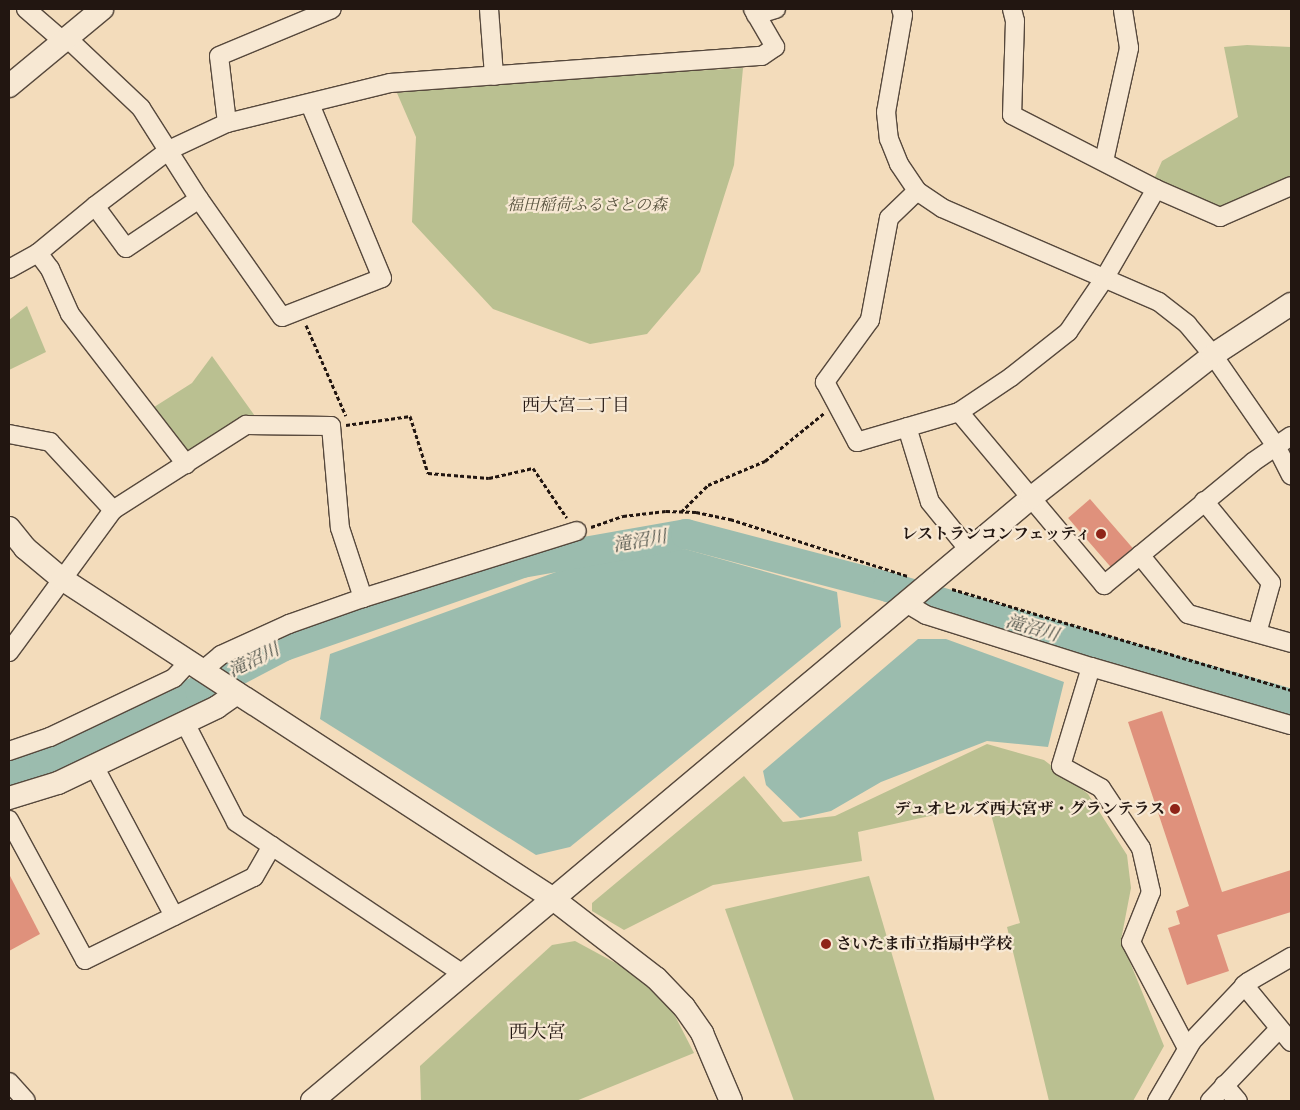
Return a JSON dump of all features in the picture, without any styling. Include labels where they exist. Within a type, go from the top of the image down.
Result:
[{"type":"street","points":[[26,9],[65,40],[141,108],[199,199],[282,317],[382,278],[310,104]]},
{"type":"street","points":[[9,86],[102,9]]},
{"type":"street","points":[[227,123],[219,56],[332,9]]},
{"type":"street","points":[[489,9],[494,76]]},
{"type":"street","points":[[9,269],[38,253],[95,206],[169,150],[227,123],[390,83],[762,56],[775,47],[754,12],[776,9]]},
{"type":"street","points":[[901,9],[903,15],[886,112],[888,139],[899,164],[917,191],[942,208],[1159,302],[1187,324],[1213,354],[1276,446],[1291,475]]},
{"type":"street","points":[[1012,9],[1015,21],[1012,115],[1156,189],[1220,218],[1291,186]]},
{"type":"street","points":[[1104,161],[1129,48],[1123,9]]},
{"type":"street","points":[[917,191],[889,218],[870,320],[825,382],[857,442],[959,412],[1012,378],[1068,332],[1104,279],[1156,189]]},
{"type":"street","points":[[95,206],[126,248],[199,199]]},
{"type":"street","points":[[38,253],[50,269],[70,314],[186,464]]},
{"type":"street","points":[[312,1101],[1032,497],[1213,354],[1291,304]]},
{"type":"street","points":[[959,412],[1104,585],[1204,501],[1291,436]]},
{"type":"street","points":[[9,652],[113,510],[246,426],[331,426],[340,528],[363,598]]},
{"type":"street","points":[[907,427],[930,502],[969,550]]},
{"type":"street","points":[[9,434],[50,442],[113,510]]},
{"type":"street","points":[[1204,501],[1272,583],[1257,633]]},
{"type":"street","points":[[9,528],[25,548],[62,579],[552,898],[656,978],[684,1007],[702,1033],[731,1101]]},
{"type":"street","points":[[9,751],[50,737],[174,678],[200,669],[221,655],[272,632],[363,598],[577,531]]},
{"type":"street","points":[[1140,555],[1188,614],[1291,643]]},
{"type":"street","points":[[917,593],[926,616],[1091,667],[1291,725]]},
{"type":"street","points":[[1091,667],[1061,766],[1101,788],[1141,848],[1151,892],[1131,942],[1187,1048]]},
{"type":"street","points":[[9,798],[58,784],[217,707],[234,691]]},
{"type":"street","points":[[185,722],[236,822],[463,974]]},
{"type":"street","points":[[94,766],[174,916]]},
{"type":"street","points":[[9,820],[85,960],[254,877],[272,846]]},
{"type":"street","points":[[1157,1101],[1187,1048],[1244,985],[1291,957]]},
{"type":"street","points":[[1244,985],[1291,1042]]},
{"type":"street","points":[[1210,1101],[1279,1029]]},
{"type":"street","points":[[9,1082],[26,1101]]},
{"type":"street","points":[[1224,1085],[1238,1101]]},
{"type":"path","points":[[300,311],[349,424]]},
{"type":"path","points":[[682,512],[708,485],[765,461],[836,403]]},
{"type":"path","points":[[331,426],[410,416],[428,473],[489,478],[533,468],[577,531],[623,516],[682,512],[730,519],[917,593],[1291,690]]},
{"type":"green space","points":[[1247,45],[1291,47],[1291,181],[1220,213],[1154,179],[1162,161],[1238,117],[1224,47]]},
{"type":"green space","name":"福田稲荷ふるさとの森","points":[[743,68],[734,165],[700,272],[647,334],[590,344],[493,309],[412,222],[416,137],[397,93],[483,83]]},
{"type":"green space","points":[[27,306],[46,352],[9,370],[9,320]]},
{"type":"green space","points":[[212,356],[257,419],[190,452],[182,452],[151,409],[192,383]]},
{"type":"green space","points":[[987,744],[1044,760],[1088,794],[1127,855],[1131,888],[1121,940],[1164,1046],[1133,1101],[1049,1101],[1007,927],[1020,923],[988,803],[858,832],[862,861],[713,885],[624,930],[592,911],[592,903],[744,776],[783,822],[835,816]]},
{"type":"green space","points":[[869,876],[935,1101],[794,1101],[725,909]]},
{"type":"green space","points":[[575,941],[636,974],[672,1010],[694,1053],[576,1101],[421,1101],[420,1066],[552,945]]},
{"type":"shaded area","points":[[685,549],[837,592],[841,627],[570,847],[536,855],[320,719],[330,654],[589,560]]},
{"type":"shaded area","points":[[918,639],[946,639],[1064,682],[1048,747],[987,741],[881,782],[831,811],[800,818],[766,785],[763,771]]},
{"type":"building","points":[[1090,499],[1133,548],[1111,567],[1068,518]]},
{"type":"building","name":"デュオヒルズ西大宮ザ・グランテラス","points":[[1162,711],[1222,892],[1291,870],[1291,912],[1217,935],[1229,971],[1187,985],[1168,928],[1180,924],[1176,911],[1189,906],[1128,722]]},
{"type":"building","points":[[9,874],[40,934],[9,951]]},
{"type":"waterway","name":"滝沼川","points":[[9,774],[44,763],[200,690],[284,646],[522,563],[686,534],[888,587],[1291,704]]},
{"type":"place","name":"レストランコンフェッティ","points":[[1101,534]]},
{"type":"place","name":"デュオヒルズ西大宮ザ・グランテラス","points":[[1175,809]]},
{"type":"place","name":"さいたま市立指扇中学校","points":[[826,944]]},
{"type":"district","name":"西大宮二丁目","points":[[576,406]]},
{"type":"district","name":"西大宮","points":[[537,1033]]}]
